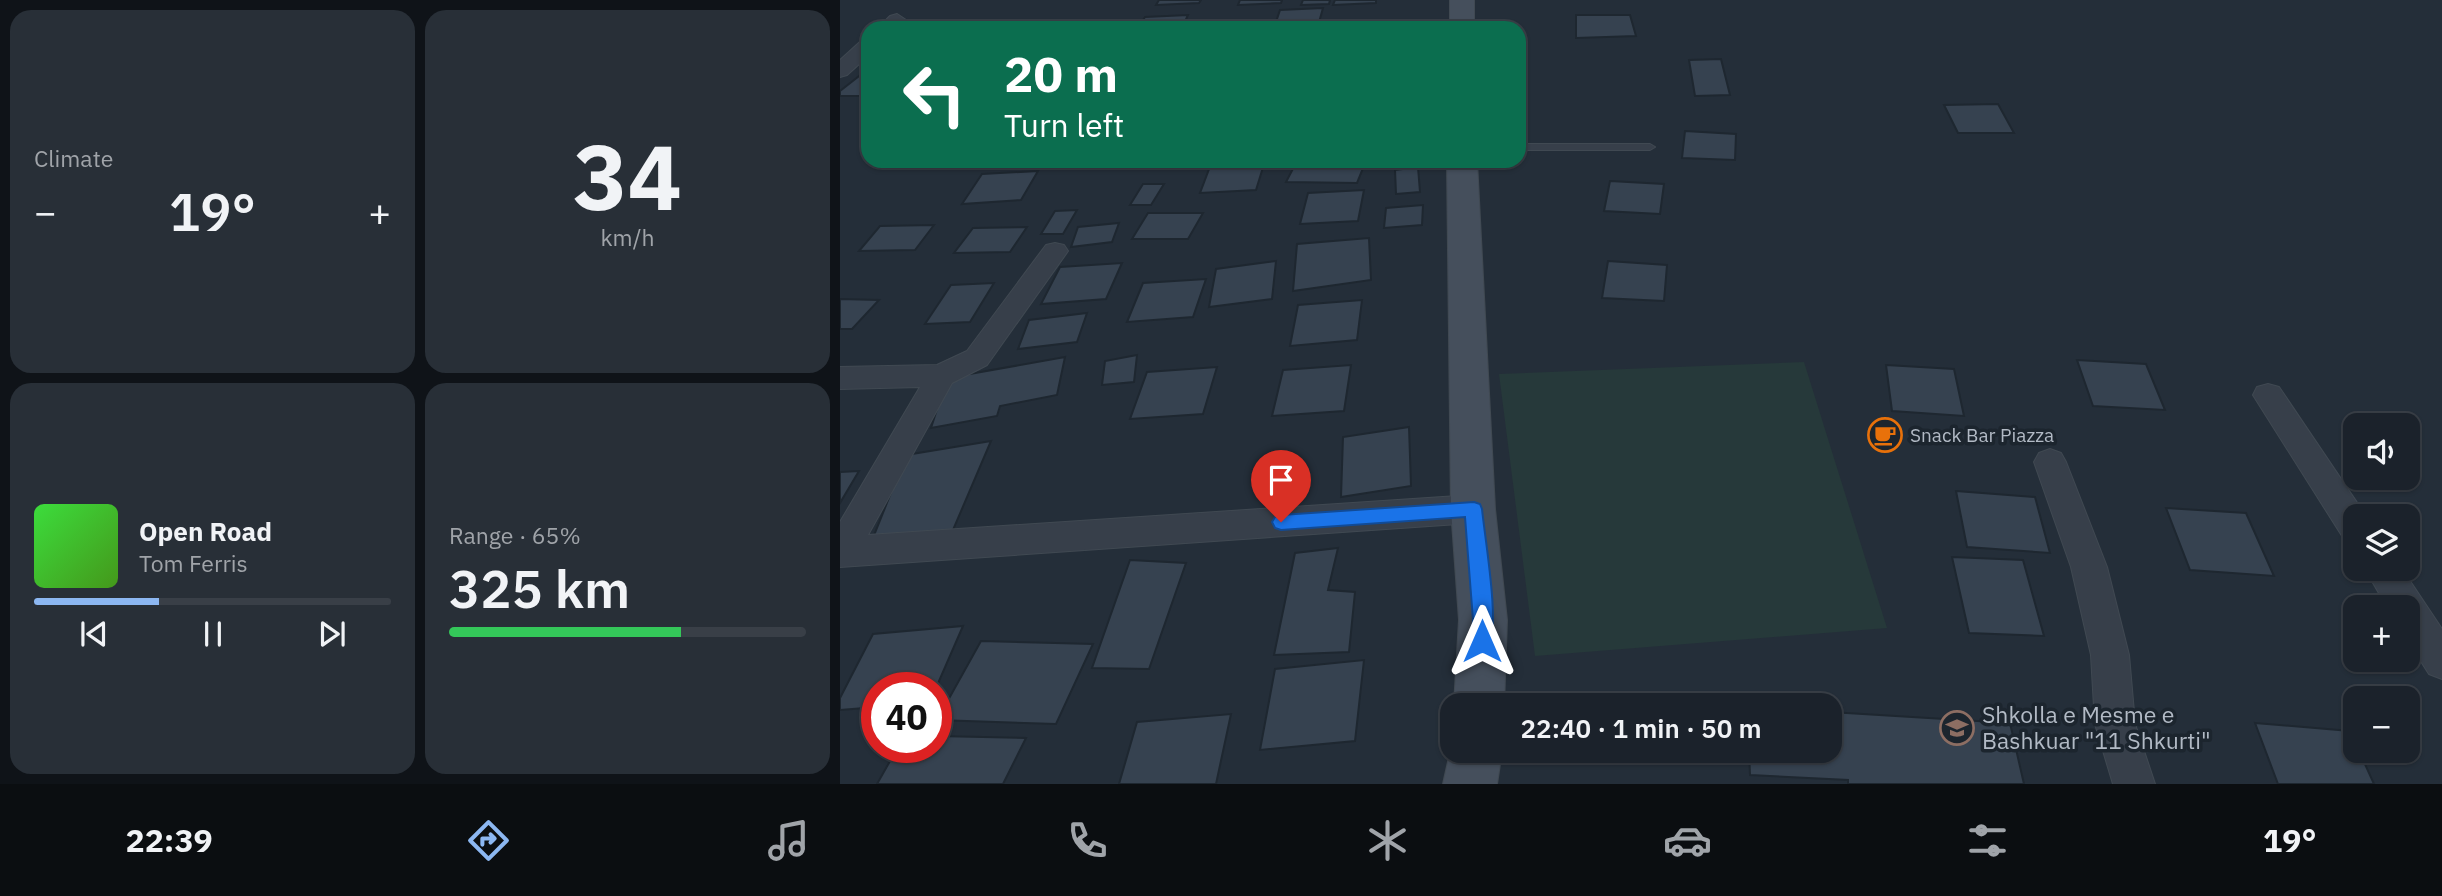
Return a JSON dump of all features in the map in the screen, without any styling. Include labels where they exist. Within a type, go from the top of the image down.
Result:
[{"type":"street","points":[[1462,0],[1462,21]]},
{"type":"street","points":[[840,71],[861,52]]},
{"type":"street","points":[[1462,168],[1474,509],[1483,620],[1480,693]]},
{"type":"street","points":[[840,378],[941,376],[977,358],[1055,251]]},
{"type":"street","points":[[840,553],[941,376]]},
{"type":"street","points":[[2268,396],[2343,509]]},
{"type":"street","points":[[2050,462],[2089,567],[2110,655],[2115,724],[2134,784]]},
{"type":"street","points":[[840,553],[1474,509]]},
{"type":"street","points":[[2420,628],[2442,662]]},
{"type":"street","points":[[1470,784],[1474,763]]},
{"type":"lane","points":[[1526,147],[1650,147]]},
{"type":"shaded area","points":[[1804,362],[1887,628],[1535,656],[1499,374]]},
{"type":"building","points":[[1159,0],[1201,0],[1199,3],[1156,5]]},
{"type":"building","points":[[1240,0],[1282,0],[1281,3],[1238,5]]},
{"type":"building","points":[[1303,0],[1330,0],[1329,4],[1301,5]]},
{"type":"building","points":[[1335,0],[1376,0],[1376,3],[1333,5]]},
{"type":"building","points":[[1323,8],[1319,21],[1276,21],[1280,10]]},
{"type":"building","points":[[1188,15],[1185,21],[1142,21],[1145,17]]},
{"type":"building","points":[[1576,15],[1630,15],[1636,36],[1576,38]]},
{"type":"building","points":[[1721,59],[1730,95],[1695,96],[1689,60]]},
{"type":"building","points":[[861,75],[861,96],[840,96],[840,91]]},
{"type":"building","points":[[1998,104],[2014,133],[1958,133],[1944,105]]},
{"type":"building","points":[[1685,131],[1736,134],[1735,160],[1682,158]]},
{"type":"building","points":[[1209,168],[1263,168],[1256,190],[1200,193]]},
{"type":"building","points":[[1293,168],[1363,168],[1357,183],[1286,182]]},
{"type":"building","points":[[1418,168],[1420,192],[1396,194],[1395,170]]},
{"type":"building","points":[[1038,171],[1021,200],[962,204],[982,174]]},
{"type":"building","points":[[1610,181],[1664,184],[1660,214],[1604,211]]},
{"type":"building","points":[[1143,184],[1164,184],[1151,205],[1130,205]]},
{"type":"building","points":[[1364,190],[1358,221],[1300,224],[1308,193]]},
{"type":"building","points":[[1423,205],[1422,225],[1384,228],[1386,208]]},
{"type":"building","points":[[1077,210],[1063,234],[1041,234],[1055,211]]},
{"type":"building","points":[[1148,213],[1203,213],[1188,239],[1132,239]]},
{"type":"building","points":[[1119,223],[1112,242],[1071,247],[1078,227]]},
{"type":"building","points":[[934,225],[915,250],[859,251],[880,226]]},
{"type":"building","points":[[1027,227],[1010,252],[954,253],[973,228]]},
{"type":"building","points":[[1369,238],[1371,280],[1293,291],[1297,244]]},
{"type":"building","points":[[1276,261],[1272,299],[1209,307],[1216,269]]},
{"type":"building","points":[[1608,261],[1667,265],[1664,301],[1602,298]]},
{"type":"building","points":[[1122,263],[1106,299],[1041,304],[1060,267]]},
{"type":"building","points":[[1206,279],[1193,317],[1127,322],[1143,283]]},
{"type":"building","points":[[994,283],[970,322],[925,324],[951,285]]},
{"type":"building","points":[[840,299],[879,300],[852,329],[840,329]]},
{"type":"building","points":[[1362,300],[1357,340],[1290,346],[1298,305]]},
{"type":"building","points":[[1087,313],[1077,342],[1018,349],[1029,320]]},
{"type":"building","points":[[1137,355],[1134,382],[1102,385],[1105,361]]},
{"type":"building","points":[[1065,357],[1057,395],[1000,406],[997,416],[931,428],[947,378]]},
{"type":"building","points":[[2077,360],[2146,364],[2165,410],[2093,406]]},
{"type":"building","points":[[1351,365],[1344,411],[1272,416],[1283,370]]},
{"type":"building","points":[[1886,365],[1954,369],[1964,416],[1892,411]]},
{"type":"building","points":[[1217,367],[1203,414],[1130,419],[1147,372]]},
{"type":"building","points":[[1409,427],[1411,486],[1341,497],[1343,437]]},
{"type":"building","points":[[991,441],[950,537],[871,543],[906,455]]},
{"type":"building","points":[[859,471],[840,503],[840,472]]},
{"type":"building","points":[[1956,491],[2035,497],[2050,553],[1967,547]]},
{"type":"building","points":[[2166,508],[2246,513],[2274,576],[2190,570]]},
{"type":"building","points":[[1338,548],[1328,590],[1355,592],[1349,652],[1274,655],[1295,553]]},
{"type":"building","points":[[1952,557],[2023,560],[2044,636],[1969,633]]},
{"type":"building","points":[[1130,560],[1186,563],[1149,669],[1092,668]]},
{"type":"building","points":[[963,626],[943,672],[861,672],[861,708],[840,710],[840,698],[873,634]]},
{"type":"building","points":[[981,641],[1093,644],[1056,724],[952,721],[952,693]]},
{"type":"building","points":[[1364,660],[1355,741],[1260,750],[1275,669]]},
{"type":"building","points":[[1842,713],[2010,723],[2024,784],[1848,784],[1848,780],[1750,775],[1750,763],[1842,763]]},
{"type":"building","points":[[1231,714],[1216,784],[1119,784],[1137,722]]},
{"type":"building","points":[[2255,723],[2343,730],[2343,763],[2364,763],[2374,784],[2278,784]]},
{"type":"building","points":[[952,736],[1026,738],[1003,784],[877,784],[889,763],[952,763]]},
{"type":"place","name":"Snack Bar Piazza","points":[[1885,435]]},
{"type":"place","name":"Shkolla e Mesme e Bashkuar \"11 Shkurti\"","points":[[1957,728]]},
{"type":"route","points":[[1281,522],[1474,509],[1483,620],[1482,641]]}]
